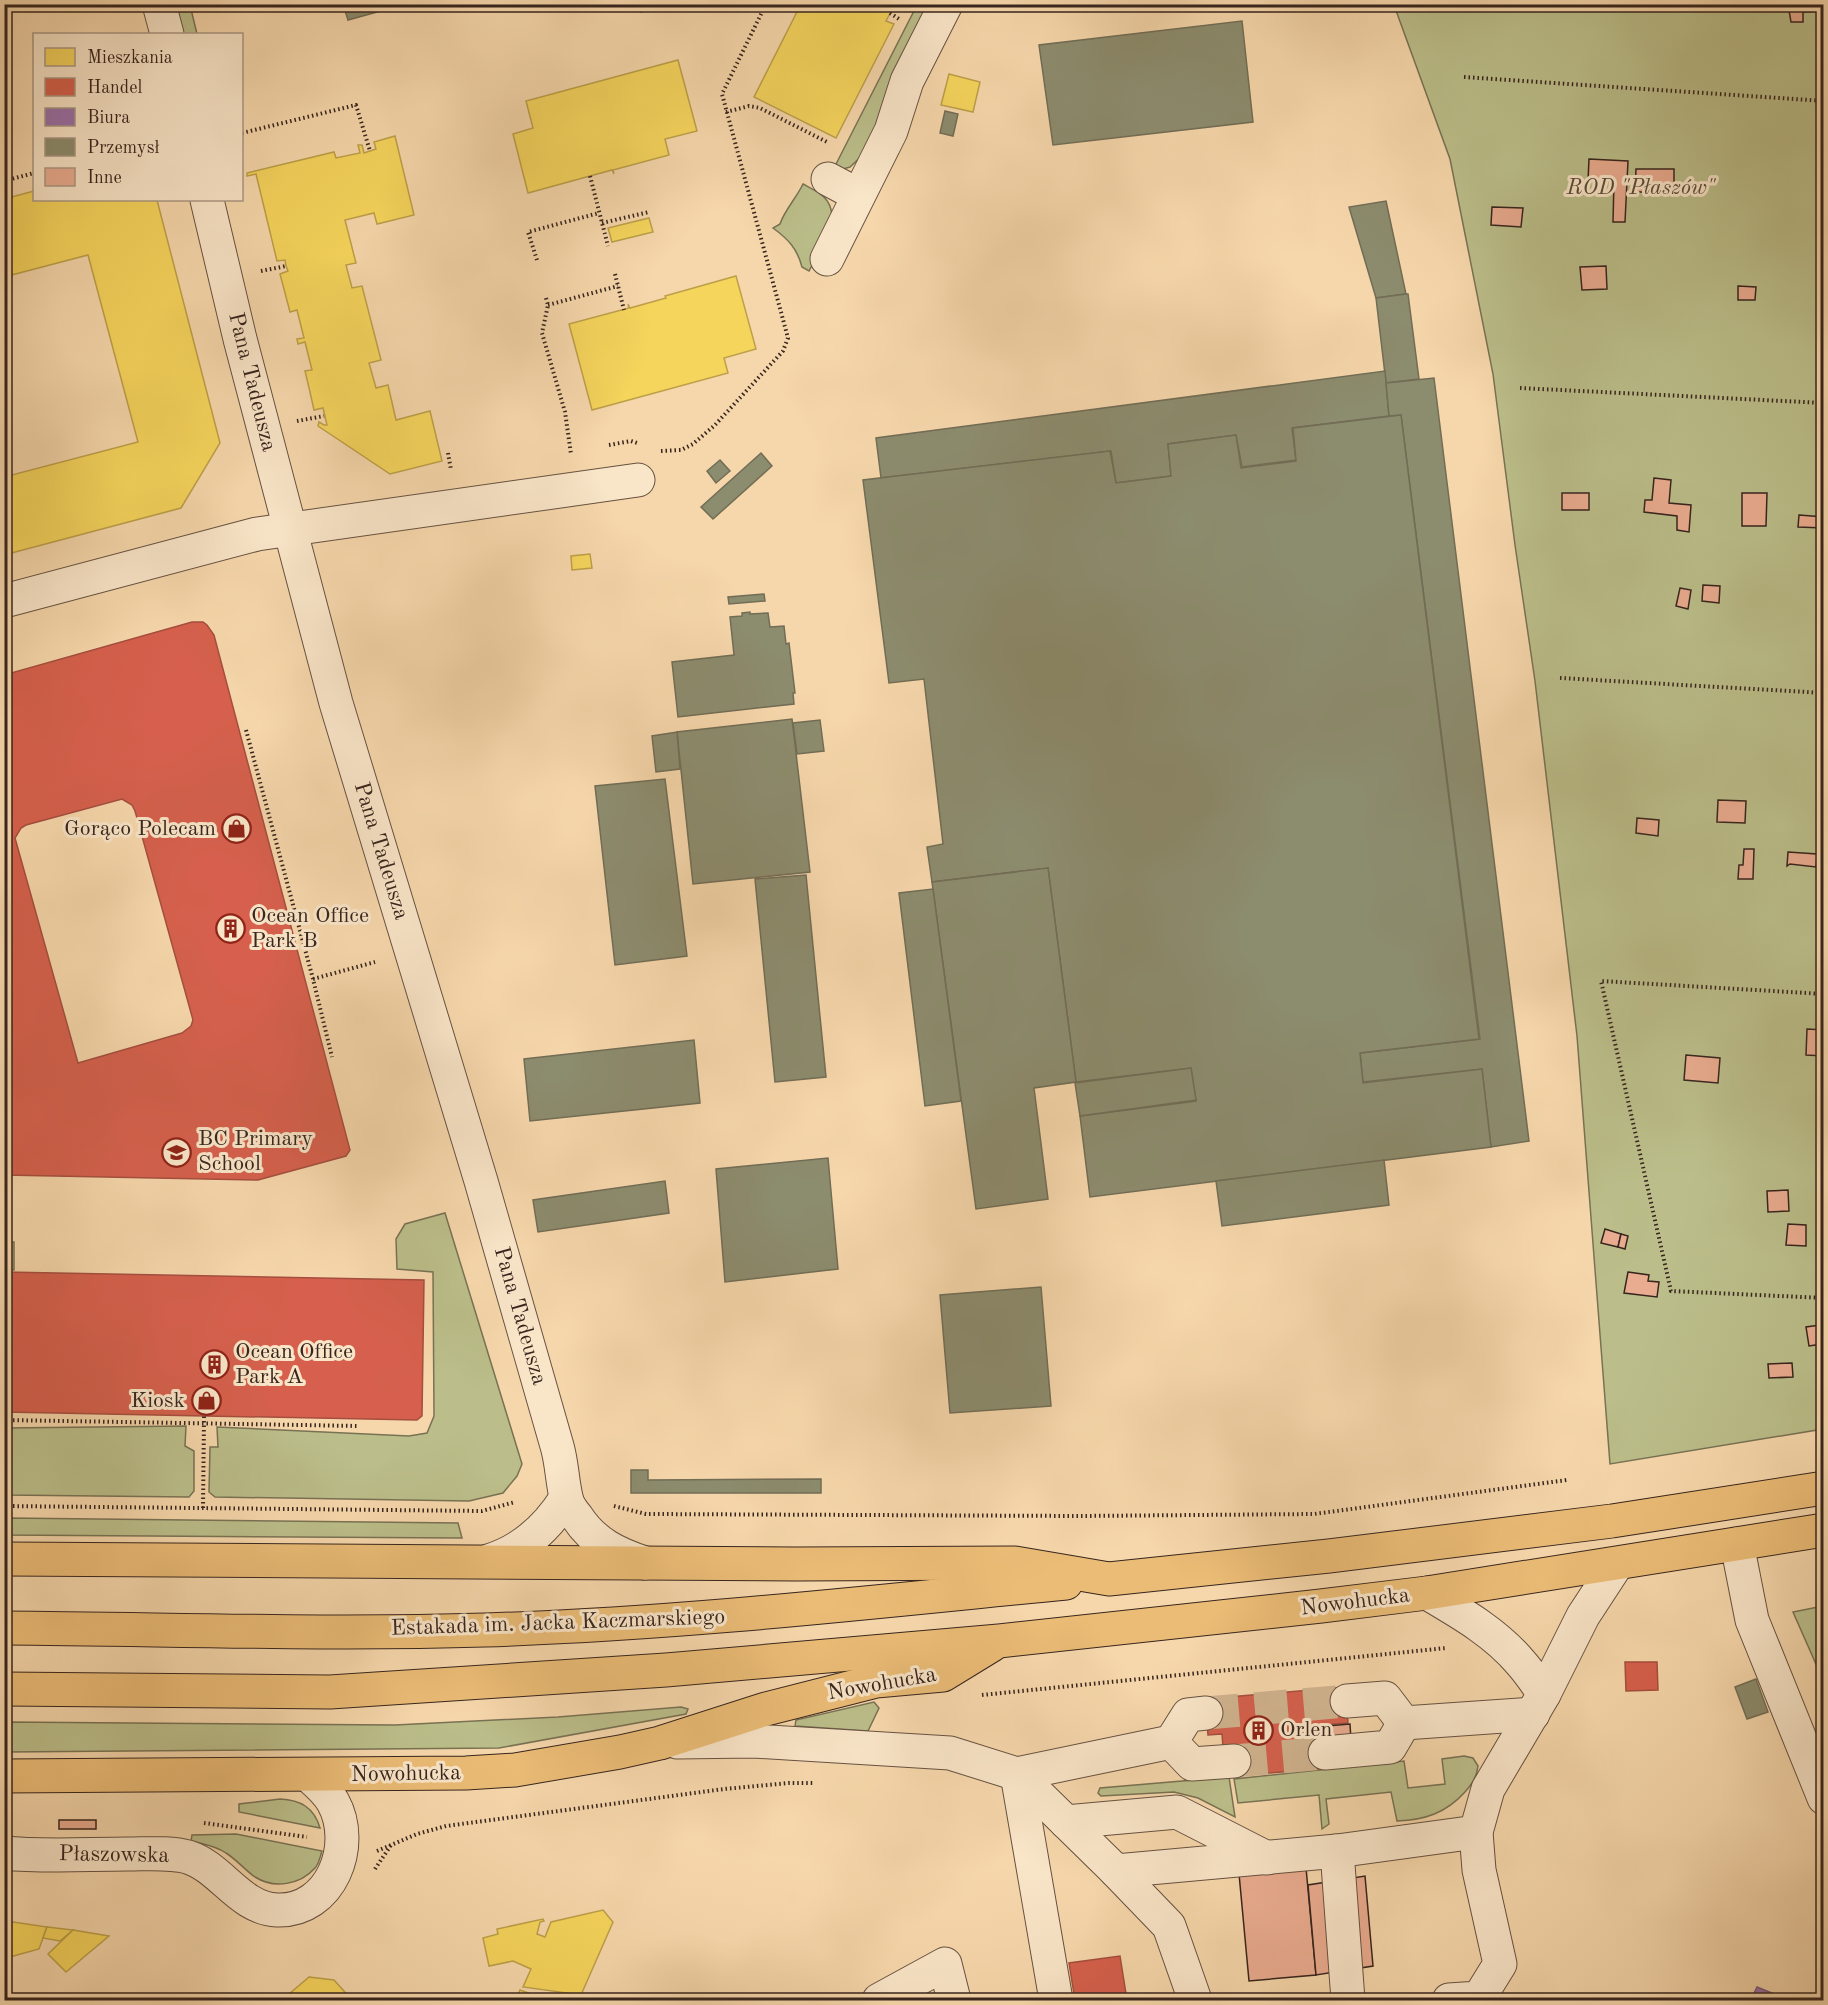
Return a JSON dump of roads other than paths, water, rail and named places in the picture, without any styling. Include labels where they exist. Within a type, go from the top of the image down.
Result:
[{"type":"main road","points":[[4,1558],[647,1563],[1015,1563],[1109,1579],[1329,1556],[1612,1521],[1824,1488]]},
{"type":"main road","name":"Nowohucka","points":[[4,1776],[308,1775],[466,1773],[515,1770],[660,1743],[766,1709],[876,1681],[943,1675],[999,1641],[1427,1593],[1824,1530]]},
{"type":"main road","name":"Estakada im. Jacka Kaczmarskiego","points":[[4,1628],[484,1630],[735,1616],[1109,1579]]},
{"type":"main road","points":[[4,1689],[330,1692],[666,1670],[999,1641]]},
{"type":"street","points":[[159,4],[167,33]]},
{"type":"street","points":[[827,259],[891,131],[907,81],[946,4]]},
{"type":"street","points":[[828,179],[858,195]]},
{"type":"street","name":"Pana Tadeusza","points":[[207,201],[289,528],[346,736],[481,1181],[563,1468],[566,1498],[582,1525],[599,1542],[626,1557],[647,1563]]},
{"type":"street","points":[[4,601],[257,534],[638,480]]},
{"type":"street","points":[[488,1562],[507,1554],[529,1540],[551,1519],[566,1498]]},
{"type":"street","points":[[1737,1544],[1752,1620],[1824,1798]]},
{"type":"street","points":[[1449,2001],[1479,1998],[1500,1964],[1479,1870],[1476,1832],[1488,1789],[1539,1704],[1583,1616],[1617,1564]]},
{"type":"street","points":[[1427,1593],[1496,1638],[1521,1663],[1539,1704]]},
{"type":"street","points":[[1347,1701],[1385,1698],[1404,1723]]},
{"type":"street","points":[[1404,1723],[1539,1704]]},
{"type":"street","points":[[1017,1774],[1171,1742],[1188,1715],[1206,1713]]},
{"type":"street","points":[[1325,1752],[1390,1747],[1404,1723]]},
{"type":"street","points":[[660,1743],[754,1741],[950,1753],[1017,1774],[1169,1926],[1195,2001]]},
{"type":"street","points":[[1171,1742],[1192,1764],[1234,1761]]},
{"type":"street","points":[[1017,1774],[1056,2001]]},
{"type":"street","name":"Płaszowska","points":[[4,1852],[27,1855],[139,1854],[187,1857],[217,1873],[239,1894],[263,1908],[277,1910],[293,1908],[307,1904],[326,1886],[336,1870],[342,1849],[340,1822],[333,1802],[322,1787],[308,1775]]},
{"type":"street","points":[[1066,1822],[1177,1812],[1267,1858]]},
{"type":"street","points":[[1116,1871],[1337,1851],[1476,1832]]},
{"type":"street","points":[[1337,1851],[1348,2001]]},
{"type":"street","points":[[879,2001],[945,1964],[954,2001]]},
{"type":"tunnel","points":[[1206,1713],[1347,1701]]},
{"type":"tunnel","points":[[1234,1761],[1325,1753]]},
{"type":"place","name":"Gorąco Polecam","points":[[237,829]]},
{"type":"place","name":"Ocean Office Park B","points":[[230,929]]},
{"type":"place","name":"BC Primary School","points":[[177,1152]]},
{"type":"place","name":"Ocean Office Park A","points":[[214,1365]]},
{"type":"place","name":"Kiosk","points":[[206,1401]]},
{"type":"place","name":"Orlen","points":[[1259,1730]]},
{"type":"park label","name":"ROD \"Płaszów\"","points":[[1641,188]]}]
